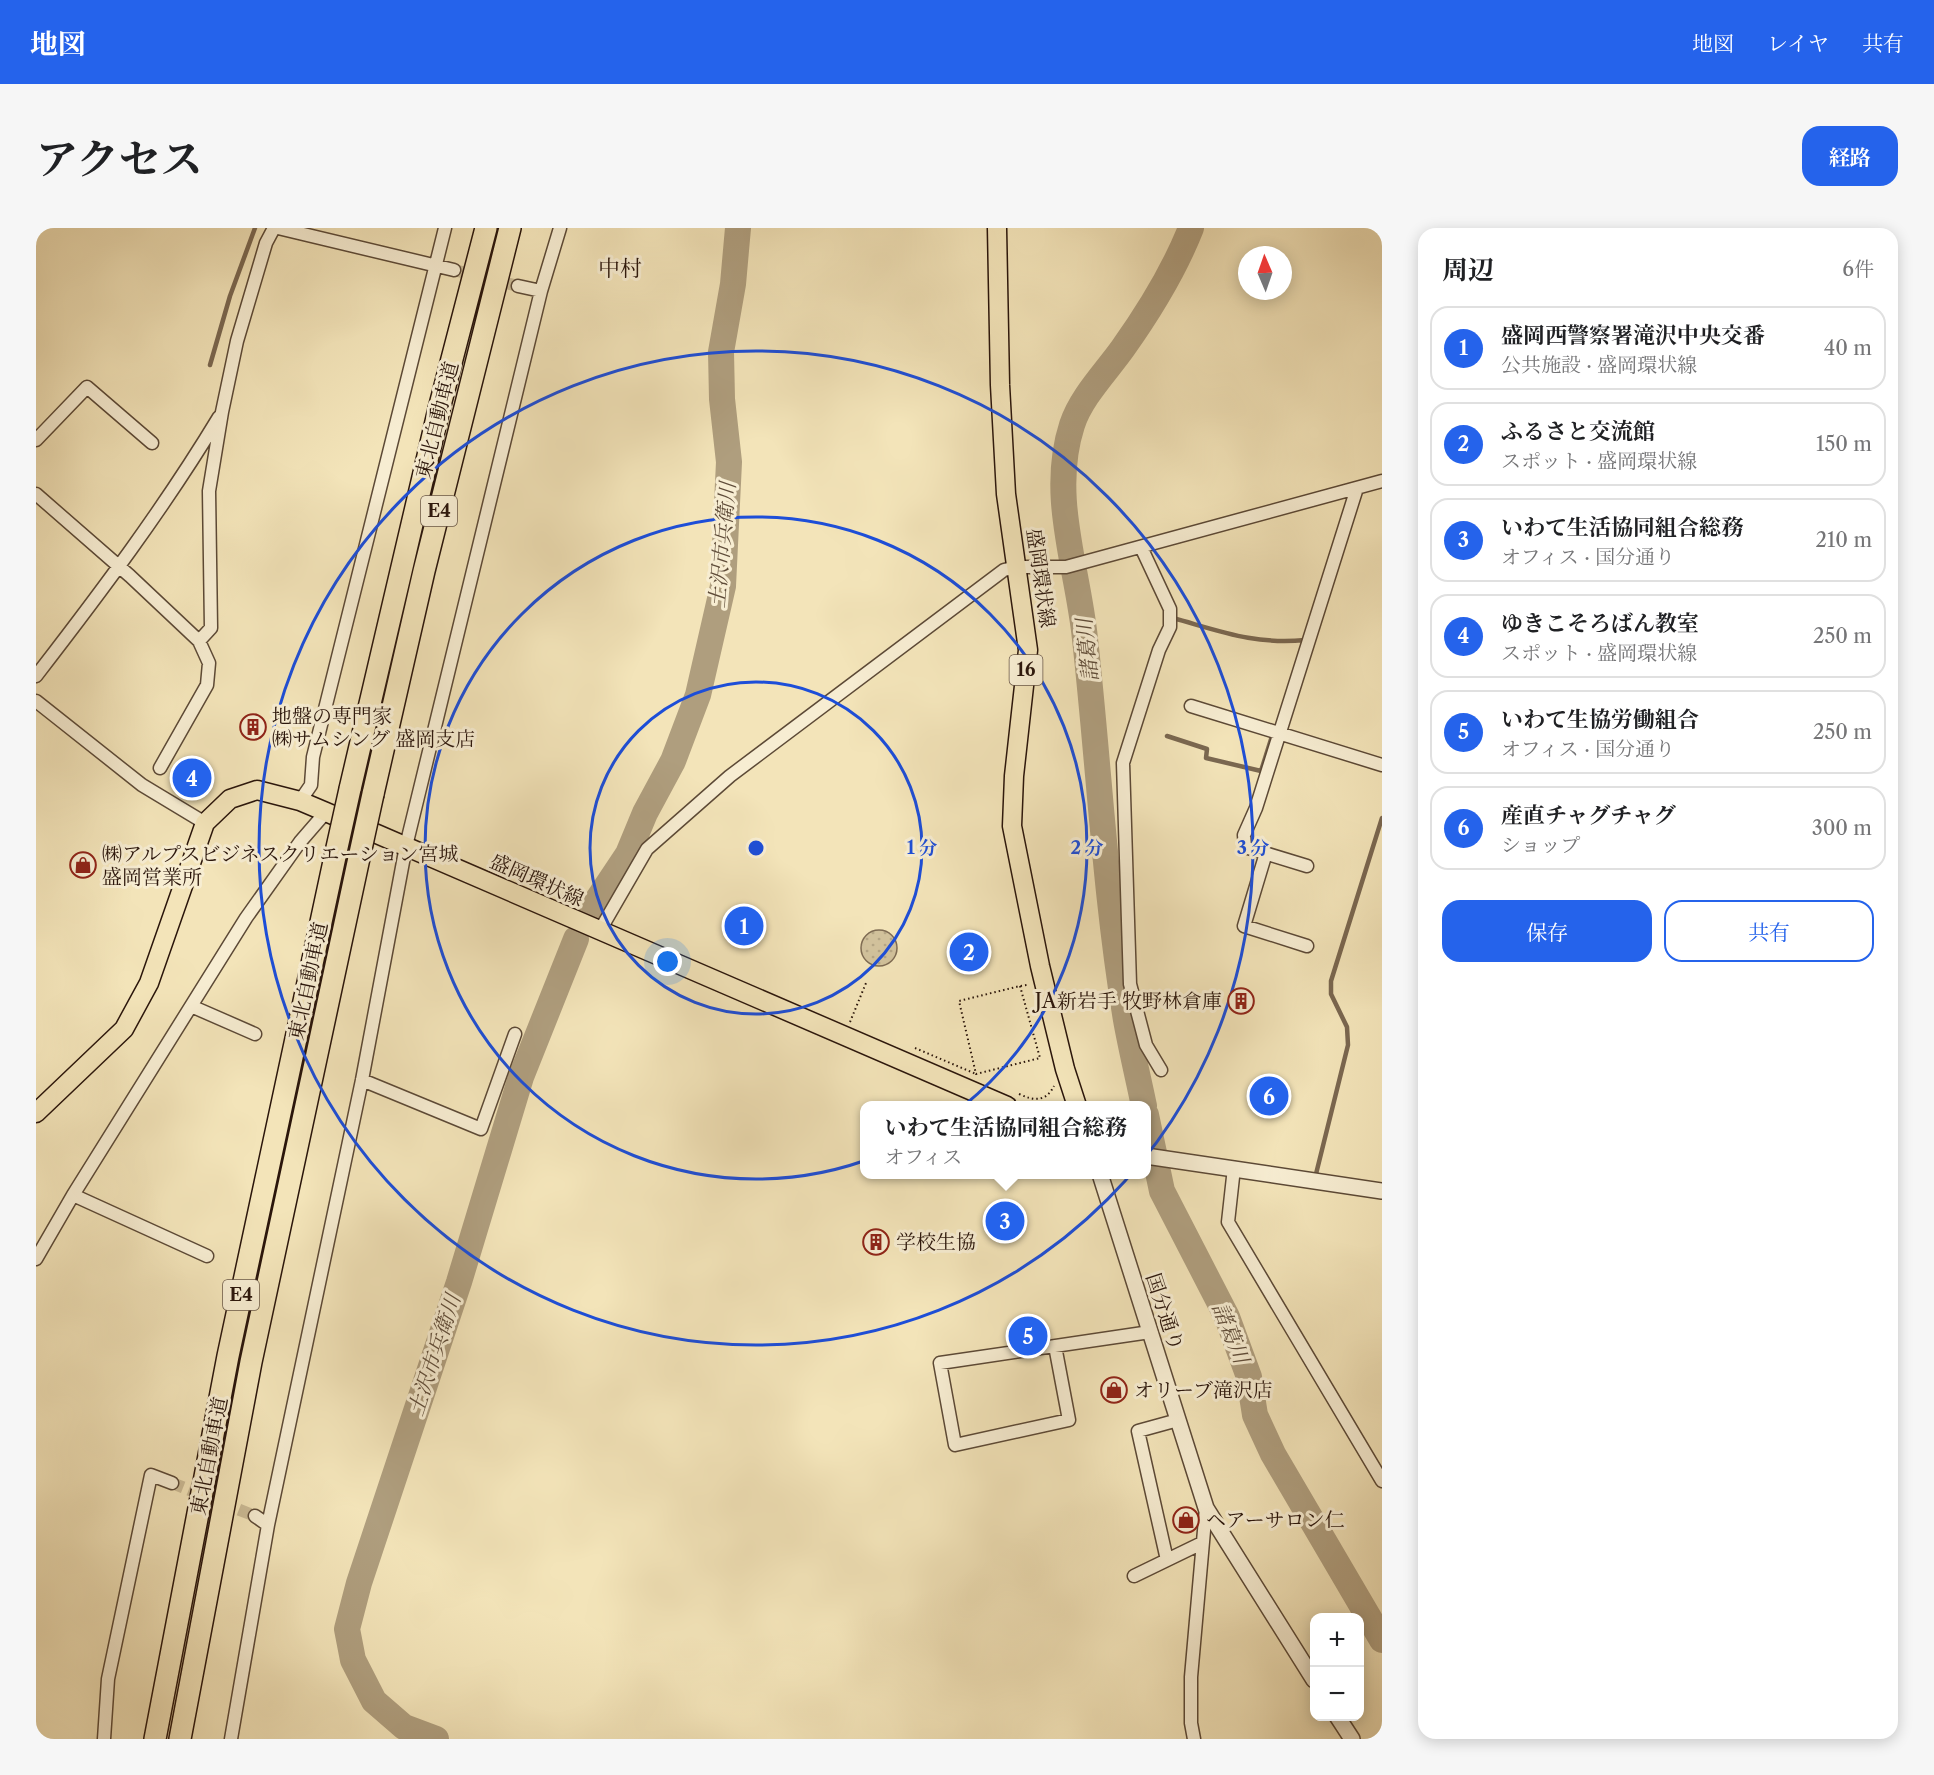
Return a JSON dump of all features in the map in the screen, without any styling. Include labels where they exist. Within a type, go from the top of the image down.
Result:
[{"type":"highway","name":"東北自動車道","points":[[155,1739],[228,1356],[336,852],[428,456],[486,228]]},
{"type":"highway","name":"東北自動車道","points":[[180,1739],[251,1362],[359,858],[427,560],[510,228]]},
{"type":"main road","name":"盛岡環状線","points":[[997,228],[1000,385],[1006,495],[1028,650],[1014,776],[1012,826],[1040,966],[1065,1069],[1075,1101]]},
{"type":"main road","name":"盛岡環状線","points":[[36,1113],[124,1029],[149,983],[205,823],[230,799],[256,790],[300,801],[599,932],[1010,1098]]},
{"type":"street","points":[[199,641],[211,628],[209,491],[222,412],[237,341],[266,243],[276,228],[454,270]]},
{"type":"street","points":[[300,801],[311,785],[314,757],[445,228]]},
{"type":"street","points":[[231,1739],[268,1525],[362,1080],[406,846],[541,291],[560,228]]},
{"type":"street","points":[[518,286],[541,291]]},
{"type":"street","points":[[36,440],[87,387],[152,443]]},
{"type":"street","points":[[36,675],[120,567],[176,489],[222,412]]},
{"type":"street","points":[[599,932],[647,849],[730,776],[1004,570],[1017,567],[1066,567],[1382,481]]},
{"type":"street","points":[[1307,866],[1245,847],[1244,835],[1256,808],[1276,732],[1357,488]]},
{"type":"street","points":[[36,495],[120,567],[199,641],[209,663],[207,685],[160,768]]},
{"type":"street","points":[[1141,547],[1170,609],[1170,627],[1159,650],[1123,763],[1130,984],[1146,1045],[1161,1070]]},
{"type":"street","points":[[36,701],[142,785],[205,823]]},
{"type":"street","points":[[1191,706],[1382,765]]},
{"type":"street","points":[[177,709],[189,717]]},
{"type":"street","points":[[36,1260],[191,1006],[271,882],[326,812]]},
{"type":"street","points":[[1266,853],[1244,926],[1307,946]]},
{"type":"street","points":[[191,1006],[255,1034]]},
{"type":"street","points":[[362,1080],[481,1129],[515,1034]]},
{"type":"street","points":[[1151,1157],[1382,1191]]},
{"type":"street","points":[[1234,1168],[1228,1222],[1382,1481]]},
{"type":"street","name":"国分通り","points":[[1102,1179],[1206,1508],[1310,1674]]},
{"type":"street","points":[[74,1195],[207,1256]]},
{"type":"street","points":[[1055,1346],[1069,1420],[955,1445],[940,1363],[1055,1346],[1150,1332]]},
{"type":"street","points":[[1167,1560],[1138,1431],[1178,1420]]},
{"type":"street","points":[[104,1739],[108,1679],[151,1475],[172,1483]]},
{"type":"street","points":[[1194,1739],[1191,1722],[1191,1677],[1206,1508]]},
{"type":"street","points":[[255,1515],[268,1525]]},
{"type":"street","points":[[1134,1576],[1203,1543]]},
{"type":"street","points":[[1340,1721],[1352,1739]]},
{"type":"path","points":[[847,1028],[866,983]]},
{"type":"path","points":[[976,1074],[959,1001],[1033,983]]},
{"type":"path","points":[[976,1074],[1040,1058],[1020,986]]},
{"type":"path","points":[[911,1047],[922,1049],[986,1078]]},
{"type":"path","points":[[1010,1098],[1031,1100],[1048,1096],[1054,1081]]},
{"type":"shaded area","points":[[879,930],[892,935],[897,948],[892,961],[879,966],[866,961],[861,948],[866,935]]},
{"type":"waterway","points":[[210,365],[230,296],[255,228]]},
{"type":"waterway","name":"土沢市兵衛川","points":[[592,908],[628,854],[645,813],[673,761],[698,695],[723,586],[729,462],[722,399],[721,352],[733,284],[738,228]]},
{"type":"waterway","name":"諸葛川","points":[[1143,1101],[1128,1031],[1119,973],[1107,877],[1085,639],[1067,532],[1063,478],[1072,425],[1081,405],[1152,305],[1177,260],[1191,228]]},
{"type":"waterway","points":[[1173,618],[1238,636],[1270,640],[1305,640],[1304,643]]},
{"type":"waterway","points":[[1167,736],[1207,749],[1206,758],[1261,771],[1273,733]]},
{"type":"waterway","points":[[1315,1178],[1348,1045],[1347,1027],[1331,994],[1331,981],[1382,818]]},
{"type":"waterway","name":"土沢市兵衛川","points":[[436,1739],[404,1727],[374,1701],[353,1660],[347,1629],[359,1583],[459,1282],[521,1077],[576,939]]},
{"type":"waterway","name":"諸葛川","points":[[1151,1139],[1162,1191],[1227,1317],[1249,1377],[1255,1415],[1273,1454],[1382,1640]]},
{"type":"tunnel","points":[[454,270],[518,286]]},
{"type":"tunnel","points":[[172,1483],[255,1516]]},
{"type":"place","name":"地盤の専門家 ㈱サムシング 盛岡支店","points":[[253,727]]},
{"type":"place","name":"ゆきこそろばん教室","points":[[192,778]]},
{"type":"place","name":"㈱アルプスビジネスクリエーション宮城 盛岡営業所","points":[[83,865]]},
{"type":"place","name":"盛岡西警察署滝沢中央交番","points":[[744,926]]},
{"type":"place","name":"ふるさと交流館","points":[[969,952]]},
{"type":"place","name":"JA新岩手 牧野林倉庫","points":[[1241,1001]]},
{"type":"place","name":"産直チャグチャグ","points":[[1269,1096]]},
{"type":"place","name":"いわて生活協同組合総務","points":[[1005,1221]]},
{"type":"place","name":"学校生協","points":[[876,1242]]},
{"type":"place","name":"いわて生協労働組合","points":[[1028,1336]]},
{"type":"place","name":"オリーブ滝沢店","points":[[1114,1390]]},
{"type":"place","name":"ヘアーサロン仁","points":[[1186,1520]]},
{"type":"district","name":"中村","points":[[620,268]]}]
